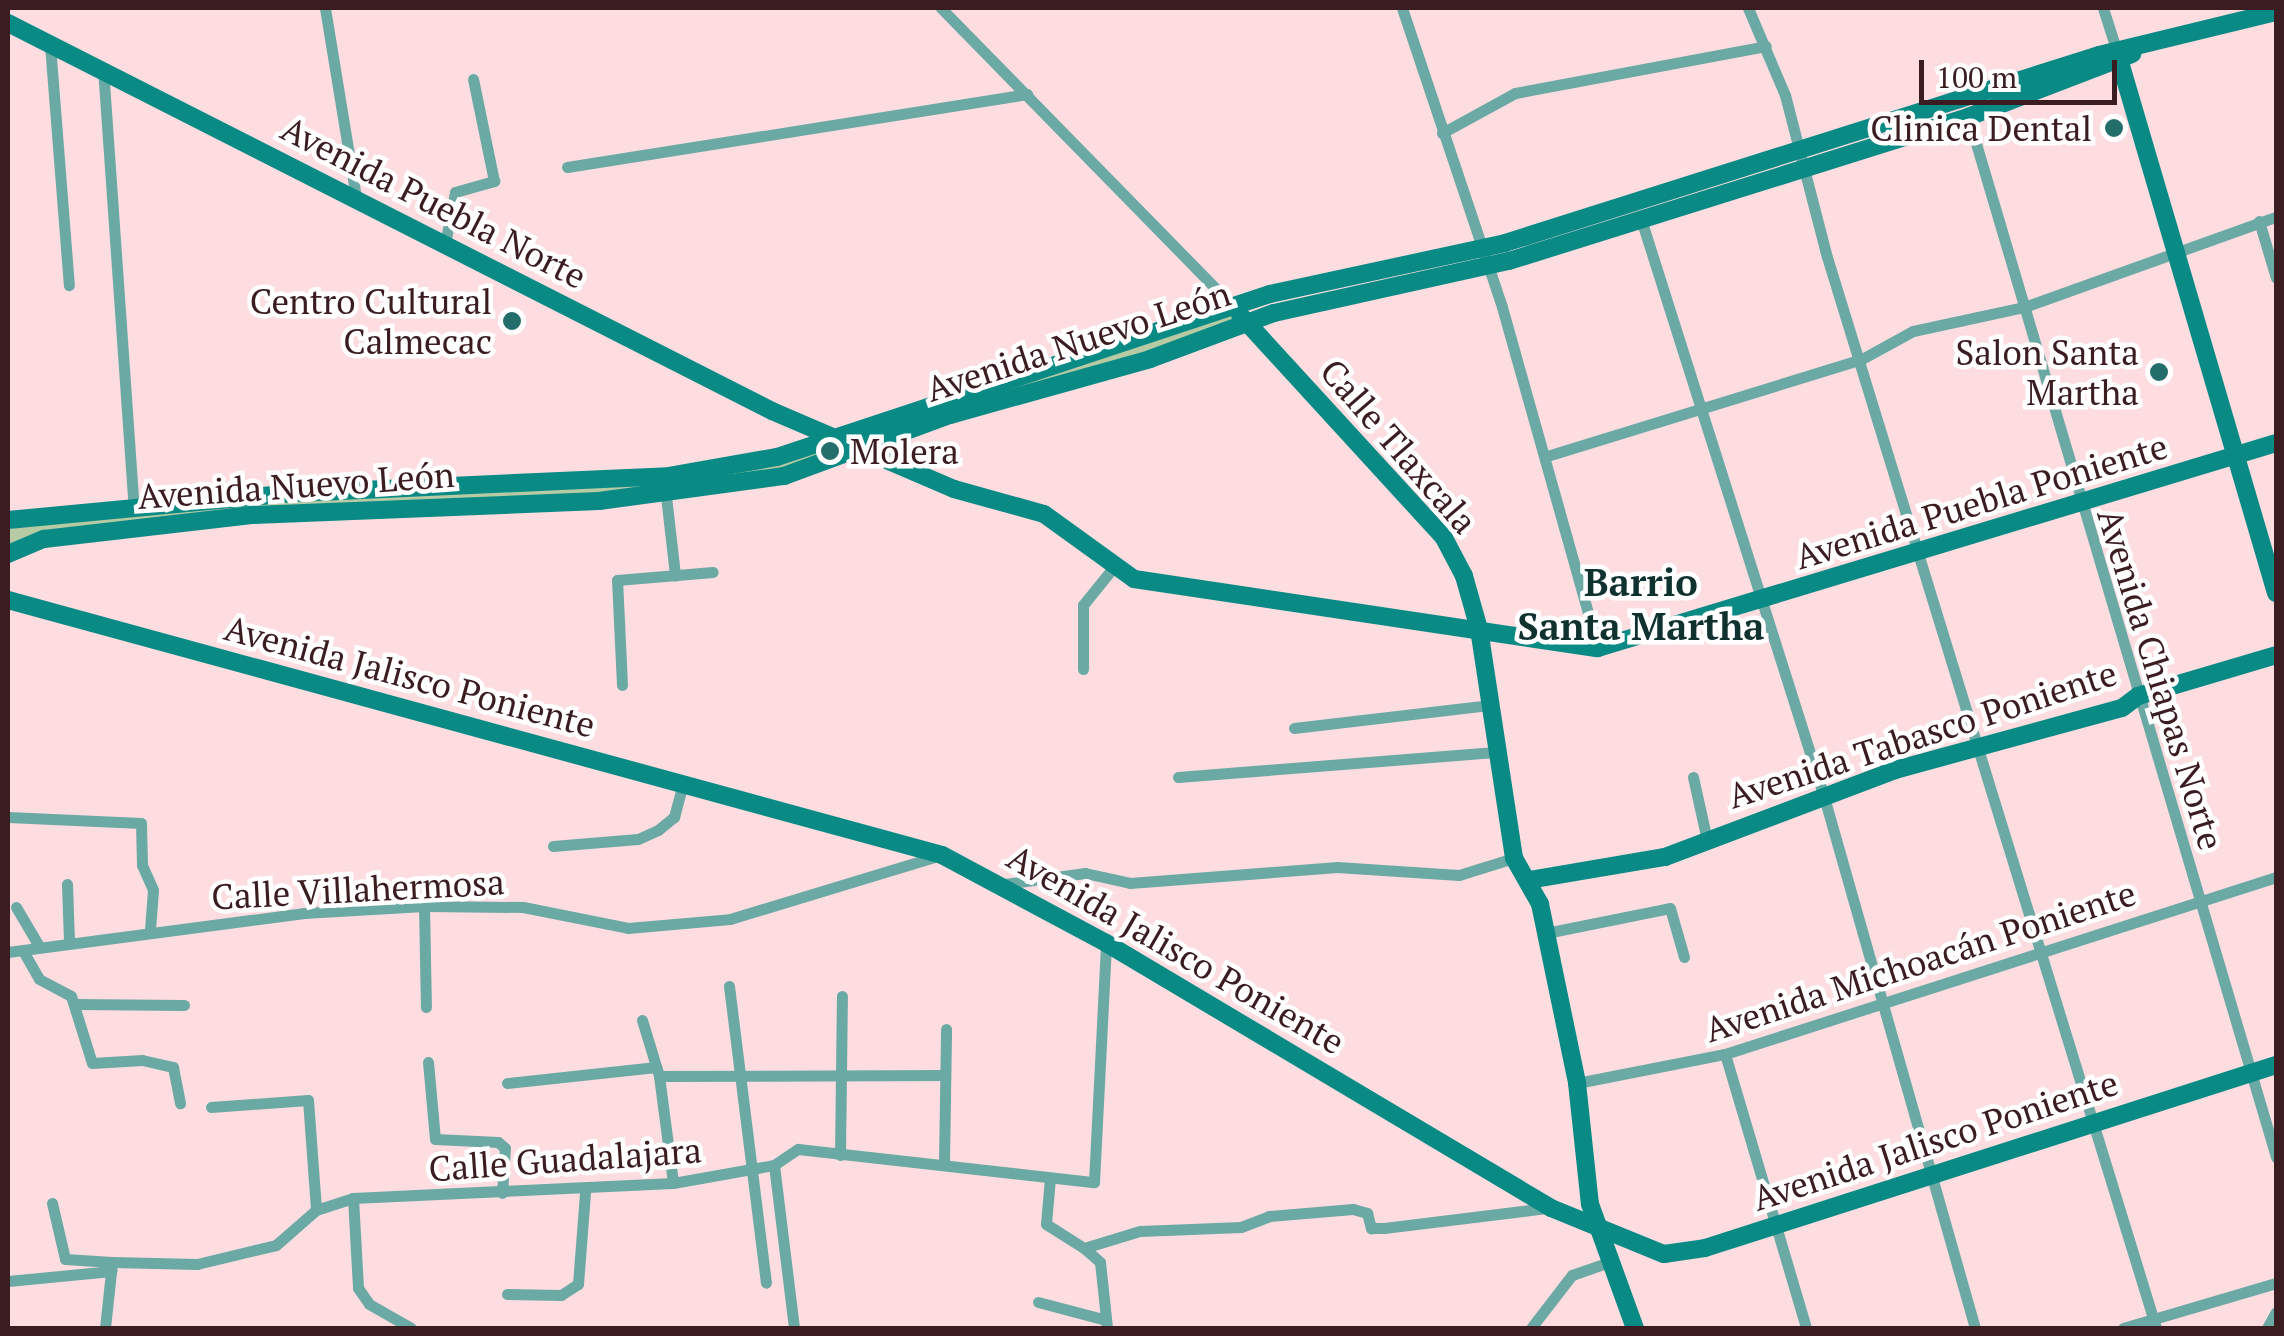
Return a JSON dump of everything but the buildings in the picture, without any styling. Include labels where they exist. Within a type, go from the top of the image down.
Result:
[{"type":"street","points":[[326,8],[356,198]]},
{"type":"street","name":"Calle Tlaxcala","points":[[941,8],[1239,314],[1444,538],[1464,576],[1480,629],[1514,858],[1529,880],[1546,933],[1577,1083],[1598,1229],[1635,1328]]},
{"type":"street","points":[[1402,8],[1547,456],[1598,648]]},
{"type":"street","points":[[1748,8],[1766,46],[1860,360],[1924,554],[1979,751],[2045,950],[2155,1323]]},
{"type":"street","points":[[2102,8],[2276,593]]},
{"type":"street","name":"Avenida Nuevo León","points":[[8,520],[134,507],[668,476],[832,439],[1239,314],[1484,258],[1636,207],[1966,108],[2119,56],[2276,13]]},
{"type":"street","name":"Avenida Puebla Norte","points":[[8,23],[832,439]]},
{"type":"street","points":[[50,45],[70,285]]},
{"type":"street","points":[[1442,132],[1515,93],[1766,46]]},
{"type":"street","points":[[103,68],[134,507]]},
{"type":"street","points":[[445,244],[455,192],[494,181],[472,80]]},
{"type":"street","points":[[567,168],[1027,94]]},
{"type":"street","name":"Avenida Chiapas Norte","points":[[1966,108],[2080,506],[2276,1158]]},
{"type":"street","points":[[1636,207],[1704,408],[1824,798],[1975,1328]]},
{"type":"street","points":[[1547,456],[1860,360],[1912,331],[2024,307],[2276,217]]},
{"type":"street","points":[[2259,220],[2276,278]]},
{"type":"street","name":"Avenida Nuevo León","points":[[8,554],[60,536],[252,515],[666,496],[784,476],[1012,395],[1150,359],[1239,314]]},
{"type":"street","name":"Avenida Puebla Poniente","points":[[832,439],[859,452],[1044,514],[1112,568],[1134,579],[1598,648],[1924,554],[2276,443]]},
{"type":"street","points":[[666,496],[675,575]]},
{"type":"street","points":[[1083,670],[1083,605],[1112,568]]},
{"type":"street","points":[[622,685],[617,580],[713,572]]},
{"type":"street","name":"Avenida Jalisco Poniente","points":[[8,600],[942,855],[1005,884],[1551,1208],[1664,1254],[1705,1248],[2276,1065]]},
{"type":"street","name":"Avenida Tabasco Poniente","points":[[1529,880],[1626,866],[1895,770],[1979,751],[2122,708],[2138,696],[2276,656]]},
{"type":"street","points":[[1294,728],[1491,705]]},
{"type":"street","points":[[1178,777],[1498,752]]},
{"type":"street","points":[[1693,776],[1707,840]]},
{"type":"street","points":[[553,846],[638,838],[658,830],[674,817],[683,784]]},
{"type":"street","points":[[8,817],[141,824],[142,865],[153,890],[150,930]]},
{"type":"street","name":"Calle Villahermosa","points":[[8,952],[150,930],[424,906],[523,907],[628,928],[730,919],[942,855]]},
{"type":"street","points":[[1005,884],[1085,873],[1130,883],[1336,867],[1459,875],[1514,858]]},
{"type":"street","name":"Avenida Michoacán Poniente","points":[[1577,1083],[1725,1054],[1884,1000],[2276,878]]},
{"type":"street","points":[[67,884],[68,941]]},
{"type":"street","points":[[424,906],[426,1007]]},
{"type":"street","points":[[16,907],[39,946]]},
{"type":"street","points":[[1546,933],[1670,908],[1684,957]]},
{"type":"street","name":"Calle Guadalajara","points":[[112,1267],[197,1264],[276,1245],[316,1210],[353,1198],[586,1192],[673,1183],[752,1171],[774,1165],[798,1149],[944,1162],[1088,1185],[1098,1176],[1106,943]]},
{"type":"street","points":[[23,952],[38,979],[67,991],[92,1063],[142,1060],[172,1067],[180,1104]]},
{"type":"street","points":[[729,986],[766,1283]]},
{"type":"street","points":[[840,1155],[842,996]]},
{"type":"street","points":[[74,1004],[184,1005]]},
{"type":"street","points":[[642,1020],[658,1071],[673,1183]]},
{"type":"street","points":[[944,1162],[946,1028]]},
{"type":"street","points":[[1725,1054],[1806,1328]]},
{"type":"street","points":[[428,1062],[435,1138],[505,1148],[502,1193]]},
{"type":"street","points":[[507,1083],[658,1071],[945,1074]]},
{"type":"street","points":[[211,1107],[308,1100],[316,1210]]},
{"type":"street","points":[[774,1165],[795,1310],[794,1328]]},
{"type":"street","points":[[1038,1302],[1107,1324],[1100,1262],[1046,1224],[1050,1178]]},
{"type":"street","points":[[507,1294],[561,1295],[578,1284],[586,1192]]},
{"type":"street","points":[[353,1198],[355,1270],[368,1304],[412,1328]]},
{"type":"street","points":[[52,1203],[65,1259],[112,1267]]},
{"type":"street","points":[[1084,1248],[1140,1230],[1241,1227],[1286,1214],[1362,1208],[1371,1228],[1384,1228],[1551,1208]]},
{"type":"street","points":[[1531,1328],[1572,1275],[1612,1261]]},
{"type":"street","points":[[8,1281],[112,1267]]},
{"type":"street","points":[[105,1328],[112,1267]]},
{"type":"street","points":[[2123,1328],[2155,1323],[2276,1283]]},
{"type":"street","points":[[2267,1328],[2276,1312]]},
{"type":"green space","points":[[1233,311],[1239,320],[1150,355],[906,416]]},
{"type":"green space","points":[[832,439],[850,450],[714,488],[410,507],[8,546],[8,530],[22,524],[415,491],[658,480]]},
{"type":"place","name":"Clinica Dental","points":[[2114,128]]},
{"type":"place","name":"Centro Cultural Calmecac","points":[[512,321]]},
{"type":"place","name":"Salon Santa Martha","points":[[2159,372]]},
{"type":"place","name":"Molera","points":[[830,451]]},
{"type":"district","name":"Barrio Santa Martha","points":[[1641,604]]}]
